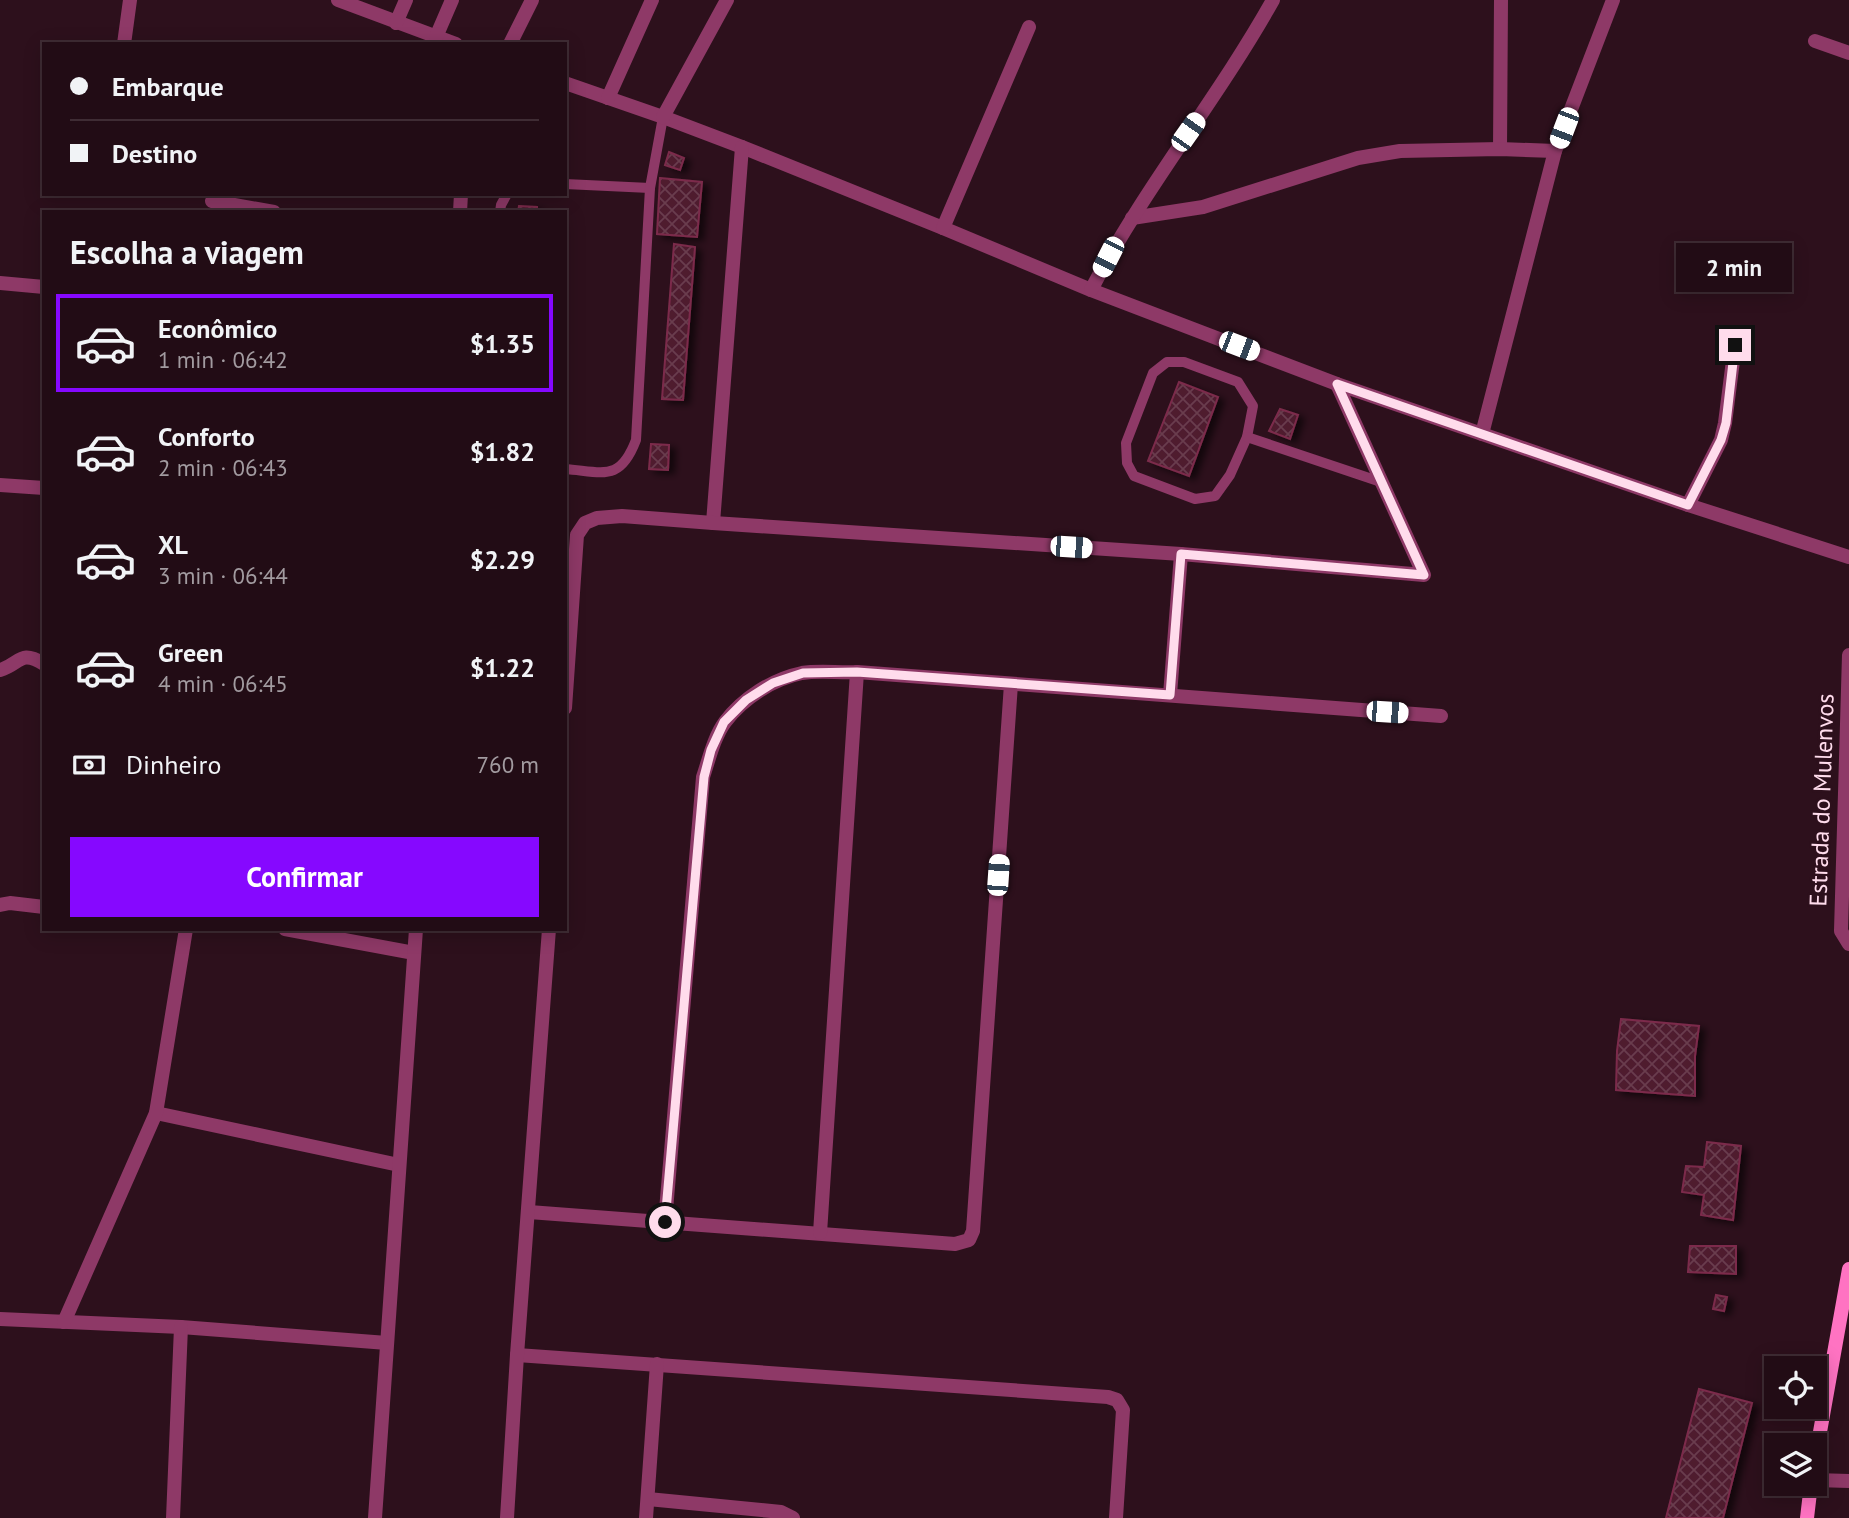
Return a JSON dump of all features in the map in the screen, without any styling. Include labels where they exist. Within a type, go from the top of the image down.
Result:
[{"type":"street","points":[[124,42],[130,0]]},
{"type":"street","points":[[338,0],[450,42]]},
{"type":"street","points":[[396,23],[406,0]]},
{"type":"street","points":[[436,37],[452,0]]},
{"type":"street","points":[[511,42],[532,0]]},
{"type":"street","points":[[608,99],[652,0]]},
{"type":"street","points":[[663,117],[727,0]]},
{"type":"street","points":[[1091,290],[1132,218],[1273,0]]},
{"type":"street","points":[[1500,149],[1501,0]]},
{"type":"street","points":[[1482,434],[1555,151],[1613,0]]},
{"type":"street","points":[[943,228],[1029,27]]},
{"type":"street","points":[[1815,41],[1849,53]]},
{"type":"street","points":[[567,84],[742,147],[1091,290],[1337,384],[1688,505],[1849,557]]},
{"type":"street","points":[[713,523],[742,147]]},
{"type":"street","points":[[1132,218],[1203,207],[1357,158],[1400,151],[1555,151]]},
{"type":"street","points":[[212,201],[263,210]]},
{"type":"street","points":[[0,283],[42,287]]},
{"type":"street","points":[[1688,505],[1721,440],[1726,423],[1735,345]]},
{"type":"street","points":[[567,679],[577,535],[585,523],[597,518],[622,516],[1181,554],[1424,575],[1337,384]]},
{"type":"street","points":[[0,485],[42,488]]},
{"type":"street","points":[[1170,695],[1181,554]]},
{"type":"street","name":"Estrada do Mulenvos","points":[[1849,655],[1842,931],[1849,944]]},
{"type":"street","points":[[0,670],[9,667],[19,658],[28,657],[42,663]]},
{"type":"street","points":[[665,1222],[704,777],[711,750],[724,722],[746,700],[773,683],[803,673],[857,672],[1441,716]]},
{"type":"street","points":[[820,1233],[857,672]]},
{"type":"street","points":[[528,1212],[955,1244],[969,1240],[973,1231],[1011,684]]},
{"type":"street","points":[[0,905],[42,906]]},
{"type":"street","points":[[64,1322],[156,1113],[186,931]]},
{"type":"street","points":[[296,931],[414,953]]},
{"type":"street","points":[[375,1518],[416,931]]},
{"type":"street","points":[[507,1518],[549,931]]},
{"type":"street","points":[[156,1113],[399,1165]]},
{"type":"street","points":[[1820,1433],[1849,1269]]},
{"type":"street","points":[[0,1319],[181,1327],[387,1343]]},
{"type":"street","points":[[173,1518],[181,1327]]},
{"type":"street","points":[[517,1355],[1108,1397],[1117,1400],[1123,1410],[1116,1518]]},
{"type":"street","points":[[646,1518],[657,1364]]},
{"type":"street","points":[[1827,1480],[1849,1481]]},
{"type":"street","points":[[1807,1518],[1810,1496]]},
{"type":"street","points":[[648,1499],[781,1512],[793,1518]]},
{"type":"lane","points":[[567,469],[611,472],[622,466],[632,452],[636,440],[650,188],[663,117]]},
{"type":"lane","points":[[567,184],[650,188]]},
{"type":"lane","points":[[1167,362],[1184,362],[1238,382],[1253,406],[1247,437],[1230,475],[1215,496],[1195,499],[1134,477],[1127,463],[1126,443],[1153,373],[1167,362]]},
{"type":"lane","points":[[1247,437],[1381,482]]},
{"type":"building","points":[[669,152],[684,158],[680,170],[665,165]]},
{"type":"building","points":[[660,178],[702,182],[697,237],[657,234]]},
{"type":"building","points":[[519,206],[537,207],[537,210],[518,210]]},
{"type":"building","points":[[674,244],[695,247],[683,400],[662,399]]},
{"type":"building","points":[[1179,382],[1218,397],[1189,476],[1148,461]]},
{"type":"building","points":[[1280,409],[1298,415],[1290,439],[1269,431]]},
{"type":"building","points":[[651,444],[669,445],[668,470],[649,469]]},
{"type":"building","points":[[1621,1019],[1699,1026],[1695,1056],[1695,1096],[1616,1090]]},
{"type":"building","points":[[1707,1142],[1741,1146],[1733,1220],[1701,1215],[1704,1195],[1682,1192],[1686,1166],[1704,1167]]},
{"type":"building","points":[[1690,1246],[1736,1246],[1736,1274],[1688,1272]]},
{"type":"building","points":[[1716,1295],[1727,1297],[1724,1311],[1713,1309]]},
{"type":"building","points":[[1699,1389],[1752,1403],[1723,1518],[1666,1518]]},
{"type":"route","points":[[665,1222],[704,777],[711,750],[724,722],[746,700],[773,683],[803,673],[857,672],[1170,695],[1181,554],[1424,575],[1337,384],[1688,505],[1721,440],[1726,423],[1735,345]]}]
